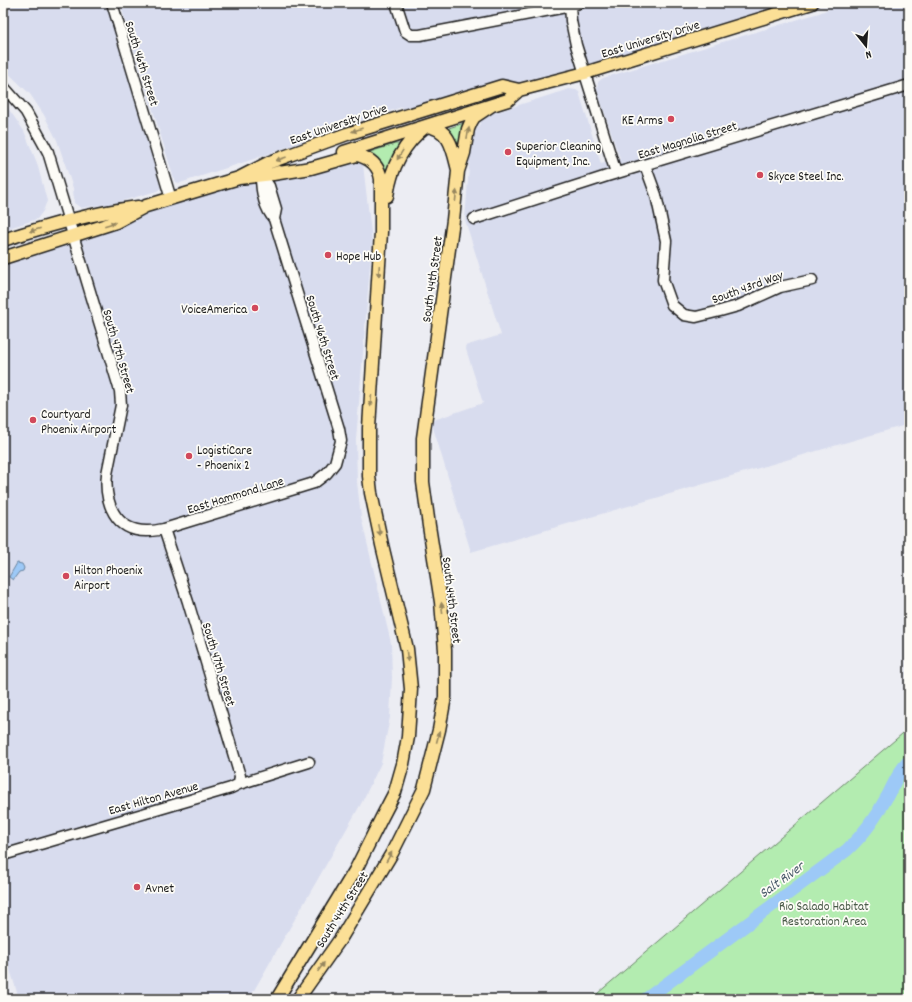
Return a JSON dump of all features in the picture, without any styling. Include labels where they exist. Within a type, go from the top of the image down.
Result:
[{"type":"main road","name":"East University Drive","points":[[264,173],[270,162],[347,134],[421,110],[502,86],[519,90],[585,73],[812,3]]},
{"type":"main road","name":"East University Drive","points":[[3,240],[68,220],[111,211],[146,206],[239,178],[264,173],[426,126],[508,100],[519,90]]},
{"type":"main road","points":[[458,171],[471,122],[474,117],[492,105]]},
{"type":"main road","points":[[421,110],[426,126]]},
{"type":"main road","points":[[382,232],[387,191],[391,173],[404,148],[412,138],[426,126],[433,127],[444,133],[453,150],[458,171]]},
{"type":"main road","points":[[264,173],[312,168],[352,155],[363,156],[375,164],[380,173],[382,232]]},
{"type":"main road","name":"South 44th Street","points":[[298,999],[341,938],[392,852],[424,789],[439,730],[445,696],[445,650],[441,602],[428,526],[423,482],[423,438],[453,220],[458,171]]},
{"type":"main road","name":"East University Drive","points":[[3,258],[116,222],[146,206]]},
{"type":"main road","name":"South 44th Street","points":[[277,999],[356,870],[395,792],[403,764],[408,737],[411,688],[407,648],[380,539],[369,476],[369,428],[382,232]]},
{"type":"main road","points":[[3,244],[19,235]]},
{"type":"street","name":"South 46th Street","points":[[112,3],[171,199]]},
{"type":"street","points":[[396,3],[406,31],[411,35],[420,35],[573,4],[571,21],[576,45],[616,173]]},
{"type":"street","name":"East Magnolia Street","points":[[474,219],[616,173],[909,85]]},
{"type":"street","name":"South 47th Street","points":[[3,86],[26,112],[48,152],[120,390],[121,405],[107,474],[107,498],[113,513],[121,522],[133,529]]},
{"type":"street","name":"South 43rd Way","points":[[645,165],[656,195],[666,241],[663,280],[672,305],[684,315],[696,317],[732,308],[780,287],[812,280]]},
{"type":"street","name":"South 46th Street","points":[[264,173],[276,209],[274,219],[339,429],[341,441],[335,463]]},
{"type":"street","name":"East Hammond Lane","points":[[133,529],[148,532],[164,529],[314,483],[327,473],[335,463]]},
{"type":"street","name":"South 47th Street","points":[[164,529],[188,602],[240,776],[239,784]]},
{"type":"street","name":"East Hilton Avenue","points":[[3,855],[230,788],[309,762]]},
{"type":"shaded area","points":[[3,3],[106,3],[161,188],[157,191],[115,203],[81,208],[74,203],[73,188],[57,140],[44,115],[30,94],[3,68]]},
{"type":"shaded area","points":[[120,3],[794,3],[583,66],[502,86],[404,116],[402,107],[254,159],[180,183],[175,182]]},
{"type":"shaded area","points":[[843,3],[909,3],[909,424],[471,552],[431,421],[483,403],[465,346],[501,335],[465,220],[471,140],[484,116],[569,89],[576,90],[579,92],[601,164],[620,159],[597,90],[598,82],[603,78],[819,13]]},
{"type":"shaded area","points":[[3,101],[24,131],[37,163],[47,201],[43,211],[37,219],[3,230]]},
{"type":"shaded area","points":[[362,156],[372,241],[356,440],[357,482],[361,517],[391,643],[392,678],[390,717],[381,763],[362,802],[249,999],[19,999],[3,946],[3,258],[171,199]]},
{"type":"green space","points":[[466,123],[461,148],[459,148],[448,130],[449,128]]},
{"type":"green space","points":[[395,144],[400,144],[385,172],[369,154],[370,152]]},
{"type":"green space","name":"Rio Salado Habitat Restoration Area","points":[[909,728],[909,999],[591,999]]},
{"type":"water","points":[[17,563],[22,564],[24,568],[23,571],[19,572],[13,580],[9,577]]},
{"type":"waterway","name":"Salt River","points":[[646,999],[847,850],[865,831],[905,765],[909,761]]},
{"type":"place","name":"KE Arms","points":[[671,119]]},
{"type":"place","name":"Superior Cleaning Equipment, Inc.","points":[[508,152]]},
{"type":"place","name":"Skyce Steel Inc.","points":[[760,175]]},
{"type":"place","name":"Hope Hub","points":[[328,255]]},
{"type":"place","name":"VoiceAmerica","points":[[255,308]]},
{"type":"place","name":"Courtyard Phoenix Airport","points":[[33,420]]},
{"type":"place","name":"LogistiCare - Phoenix 2","points":[[189,456]]},
{"type":"place","name":"Hilton Phoenix Airport","points":[[66,576]]},
{"type":"place","name":"Avnet","points":[[137,887]]}]
